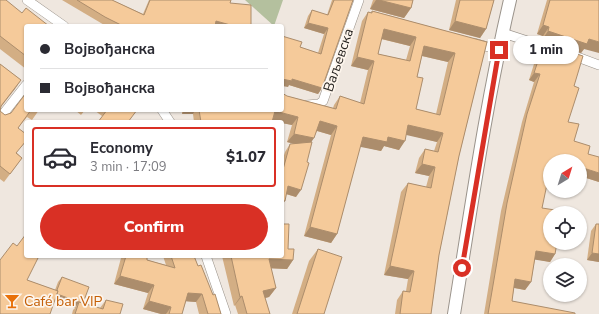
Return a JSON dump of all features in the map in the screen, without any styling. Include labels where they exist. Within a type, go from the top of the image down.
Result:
[{"type":"street","points":[[28,0],[61,24]]},
{"type":"street","name":"Ваљевска","points":[[297,102],[312,106],[324,101],[359,12],[359,0]]},
{"type":"street","points":[[454,314],[499,50],[510,0]]},
{"type":"street","points":[[503,33],[599,64]]},
{"type":"street","points":[[461,40],[499,50]]},
{"type":"street","points":[[0,118],[24,87]]},
{"type":"street","points":[[207,258],[226,314]]},
{"type":"green space","points":[[245,0],[283,0],[275,24],[272,24]]},
{"type":"building","points":[[0,0],[6,0],[22,13],[26,8],[46,24],[24,24],[24,54],[0,36]]},
{"type":"building","points":[[77,0],[112,0],[144,15],[150,0],[231,0],[230,3],[251,5],[251,24],[227,24],[216,21],[215,24],[119,24]]},
{"type":"building","points":[[334,0],[353,0],[322,88],[292,79],[292,81],[284,79],[284,37],[302,42],[300,47],[321,54],[328,28],[308,23],[312,10],[328,15]]},
{"type":"building","points":[[379,0],[413,0],[411,8]]},
{"type":"building","points":[[460,0],[494,0],[486,29],[455,21]]},
{"type":"building","points":[[550,0],[599,0],[599,42],[589,39],[587,44],[548,31],[549,27],[543,25]]},
{"type":"building","points":[[372,11],[487,42],[459,156],[439,255],[431,314],[400,314],[403,291],[410,292],[414,271],[390,266],[408,183],[431,188],[435,167],[422,164],[425,149],[438,152],[443,133],[408,125],[405,141],[388,137],[387,142],[363,137],[337,234],[310,227],[337,126],[320,121],[314,138],[294,134],[298,117],[279,112],[284,112],[284,94],[336,109],[340,96],[364,104],[374,61],[357,57],[368,12],[372,13]],"holes":[[[384,29],[416,37],[410,61],[378,54]],[[424,46],[455,53],[440,115],[416,109],[423,78],[417,77]]]},
{"type":"building","points":[[544,43],[583,56],[574,86],[579,88],[568,122],[579,124],[574,141],[590,146],[588,154],[599,157],[599,173],[587,169],[587,154],[543,154],[543,250],[556,250],[555,254],[536,251],[531,282],[515,279],[512,301],[575,314],[488,314],[507,203],[527,114],[540,74],[534,73]]},
{"type":"building","points":[[0,64],[21,80],[1,106],[0,111]]},
{"type":"building","points":[[24,96],[24,112],[30,112],[18,128],[24,132],[24,143],[16,153],[22,158],[10,174],[0,166],[0,111],[5,115],[11,113]]},
{"type":"building","points":[[106,112],[136,112],[130,120],[100,120]]},
{"type":"building","points":[[199,112],[275,112],[273,120],[201,120]]},
{"type":"building","points":[[312,142],[307,162],[309,163],[301,190],[288,186],[285,201],[284,166],[290,144]]},
{"type":"building","points":[[284,224],[289,224],[288,249],[294,249],[293,260],[269,259],[276,288],[263,291],[270,314],[247,314],[242,296],[240,297],[231,258],[284,258]]},
{"type":"building","points":[[596,224],[599,224],[599,254],[592,253]]},
{"type":"building","points":[[24,237],[24,258],[38,258],[27,280],[58,291],[50,314],[0,314],[0,260],[13,243],[17,246]]},
{"type":"building","points":[[318,249],[342,257],[324,314],[297,314]]},
{"type":"building","points":[[125,258],[147,258],[147,260],[175,268],[172,258],[195,258],[198,266],[201,265],[213,295],[215,294],[221,314],[208,314],[202,294],[188,293],[182,314],[169,314],[171,307],[149,301],[154,285],[120,276]]},
{"type":"building","points":[[62,277],[89,287],[83,303],[57,294]]},
{"type":"building","points":[[106,300],[123,304],[120,314],[75,314],[79,302],[103,309]]},
{"type":"place","name":"Café bar VIP","points":[[12,301]]},
{"type":"route","points":[[462,268],[499,50]]}]
